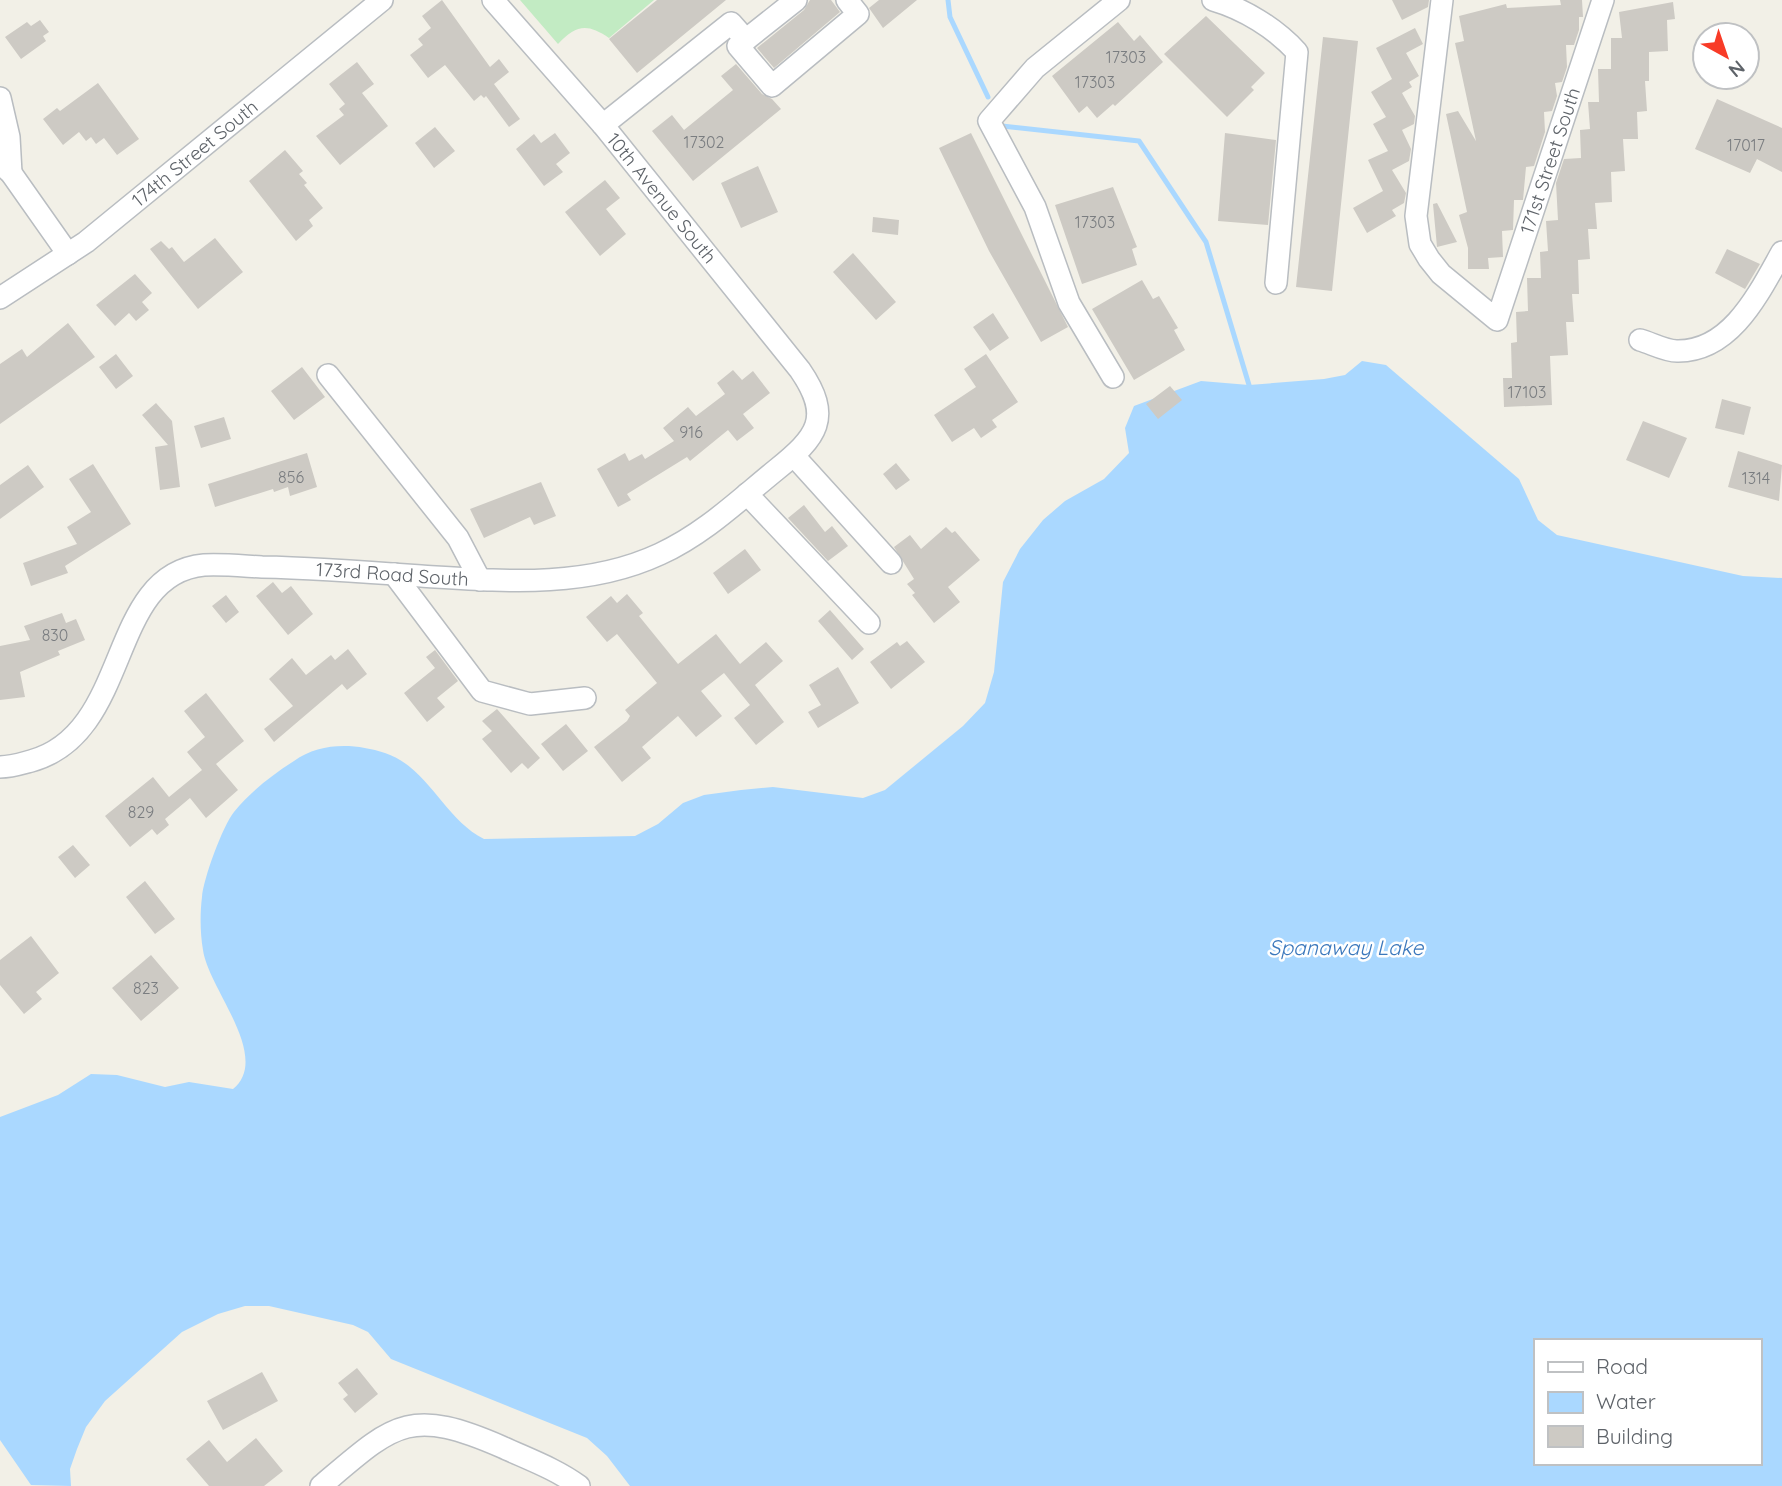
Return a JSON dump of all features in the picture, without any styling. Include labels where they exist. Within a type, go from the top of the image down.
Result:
[{"type":"street","name":"174th Street South","points":[[0,298],[68,254],[382,0]]},
{"type":"street","name":"10th Avenue South","points":[[493,0],[603,125],[800,370],[819,404]]},
{"type":"street","points":[[796,0],[738,47],[772,86],[858,13],[847,0]]},
{"type":"street","points":[[1113,377],[1069,303],[1035,207],[989,121],[1035,68],[1119,0]]},
{"type":"street","points":[[1213,0],[1248,14],[1286,40],[1297,52],[1276,283]]},
{"type":"street","name":"171st Street South","points":[[1442,0],[1416,216],[1420,244],[1441,274],[1497,320],[1603,0]]},
{"type":"street","points":[[603,125],[731,23],[746,40]]},
{"type":"street","points":[[0,98],[9,137],[6,168],[68,254]]},
{"type":"street","points":[[1640,340],[1675,351],[1708,347],[1745,314],[1782,252]]},
{"type":"street","points":[[328,375],[458,538],[480,580]]},
{"type":"street","name":"173rd Road South","points":[[0,767],[43,758],[83,728],[107,685],[143,603],[173,575],[204,565],[480,580],[588,577],[661,554],[691,537],[794,456],[816,426],[819,404]]},
{"type":"street","points":[[794,456],[891,563]]},
{"type":"street","points":[[747,494],[869,623]]},
{"type":"street","points":[[394,574],[482,691],[530,704],[584,698]]},
{"type":"street","points":[[321,1486],[371,1444],[387,1434],[419,1424],[446,1425],[563,1482]]},
{"type":"green space","points":[[520,0],[654,0],[609,38],[594,30],[582,28],[570,33],[558,44]]},
{"type":"water","name":"Spanaway Lake","points":[[1362,361],[1386,365],[1519,479],[1538,520],[1557,535],[1743,576],[1782,578],[1782,1486],[630,1486],[607,1456],[587,1438],[391,1359],[368,1332],[353,1325],[269,1306],[245,1306],[218,1314],[182,1332],[105,1401],[86,1427],[70,1469],[71,1486],[31,1485],[0,1440],[0,1117],[58,1095],[91,1074],[117,1075],[165,1087],[189,1082],[233,1089],[243,1075],[245,1059],[242,1041],[207,966],[201,937],[201,903],[210,866],[224,828],[234,812],[262,784],[315,750],[338,746],[362,747],[400,760],[425,781],[458,819],[484,839],[635,836],[658,824],[683,803],[704,795],[741,790],[773,787],[863,798],[885,790],[963,726],[985,703],[994,672],[1003,582],[1020,549],[1043,520],[1065,501],[1104,479],[1129,453],[1125,428],[1134,406],[1201,381],[1249,385],[1345,375]]},
{"type":"building","points":[[442,0],[490,67],[499,59],[509,72],[494,84],[520,119],[509,127],[486,96],[484,98],[481,95],[474,101],[445,65],[428,78],[410,55],[423,45],[418,39],[431,28],[422,16]]},
{"type":"building","points":[[657,0],[726,0],[637,73],[609,39]]},
{"type":"building","points":[[810,0],[831,0],[840,12],[774,68],[757,48],[804,10]]},
{"type":"building","points":[[879,0],[917,0],[883,28],[869,8]]},
{"type":"building","points":[[1392,0],[1429,0],[1428,7],[1402,20]]},
{"type":"building","points":[[1560,0],[1582,0],[1583,17],[1579,17],[1579,30],[1574,45],[1566,45],[1567,67],[1562,82],[1555,83],[1557,96],[1552,111],[1544,112],[1545,132],[1534,166],[1526,167],[1523,200],[1514,200],[1513,230],[1502,231],[1503,257],[1488,258],[1489,269],[1468,269],[1468,248],[1459,215],[1467,212],[1446,114],[1458,111],[1476,141],[1455,43],[1464,41],[1459,16],[1506,4],[1507,8],[1561,5]]},
{"type":"building","points":[[1673,2],[1675,19],[1667,20],[1668,51],[1649,52],[1649,81],[1645,81],[1647,111],[1637,112],[1638,139],[1623,139],[1625,171],[1611,172],[1612,202],[1595,203],[1597,229],[1588,229],[1590,259],[1578,260],[1579,294],[1572,294],[1574,322],[1566,322],[1568,355],[1550,356],[1552,405],[1504,407],[1503,378],[1512,378],[1511,343],[1517,342],[1516,312],[1528,311],[1527,278],[1541,278],[1540,252],[1548,251],[1546,221],[1558,220],[1556,183],[1564,159],[1581,158],[1580,130],[1590,129],[1588,102],[1599,102],[1598,69],[1611,69],[1611,38],[1622,38],[1619,12]]},
{"type":"building","points":[[1206,16],[1265,73],[1251,87],[1254,90],[1227,117],[1164,54]]},
{"type":"building","points":[[40,20],[49,32],[43,36],[46,41],[21,59],[5,37],[27,22],[31,26]]},
{"type":"building","points":[[1118,22],[1134,41],[1140,35],[1163,62],[1115,106],[1113,104],[1097,118],[1087,106],[1079,113],[1052,76]]},
{"type":"building","points":[[1415,28],[1423,44],[1406,53],[1419,76],[1409,82],[1412,87],[1402,93],[1415,116],[1414,124],[1402,130],[1411,149],[1409,161],[1392,170],[1406,193],[1404,203],[1392,210],[1396,216],[1367,233],[1353,208],[1383,191],[1368,160],[1388,151],[1373,124],[1386,117],[1371,92],[1392,79],[1376,48]]},
{"type":"building","points":[[1323,37],[1358,41],[1332,291],[1296,287]]},
{"type":"building","points":[[357,62],[374,84],[362,93],[388,126],[340,165],[316,136],[344,115],[339,109],[345,104],[329,84]]},
{"type":"building","points":[[736,64],[762,94],[772,99],[781,109],[693,181],[652,131],[672,115],[684,130],[733,90],[721,76]]},
{"type":"building","points":[[98,83],[139,139],[117,155],[104,138],[96,144],[91,137],[86,141],[79,132],[63,145],[43,119],[57,108],[60,111]]},
{"type":"building","points":[[1717,99],[1782,128],[1782,172],[1757,159],[1750,173],[1695,149]]},
{"type":"building","points":[[435,127],[455,151],[434,168],[415,143]]},
{"type":"building","points":[[555,133],[570,153],[556,164],[563,172],[544,186],[516,149],[534,134],[541,143]]},
{"type":"building","points":[[971,133],[1068,327],[1041,342],[989,251],[939,148]]},
{"type":"building","points":[[1225,133],[1276,140],[1268,225],[1218,221]]},
{"type":"building","points":[[285,150],[303,171],[299,174],[307,183],[304,185],[323,208],[309,220],[313,226],[296,241],[249,181]]},
{"type":"building","points":[[758,166],[778,212],[741,228],[721,183]]},
{"type":"building","points":[[605,180],[620,198],[606,209],[626,234],[600,256],[565,212]]},
{"type":"building","points":[[1113,187],[1137,247],[1132,249],[1137,265],[1082,284],[1055,205]]},
{"type":"building","points":[[1437,203],[1457,242],[1437,247],[1433,204]]},
{"type":"building","points":[[873,217],[899,220],[898,235],[872,232]]},
{"type":"building","points":[[215,238],[243,272],[198,309],[150,249],[161,241],[169,249],[172,247],[184,262]]},
{"type":"building","points":[[1727,249],[1760,264],[1745,289],[1715,273]]},
{"type":"building","points":[[853,253],[896,302],[876,320],[833,272]]},
{"type":"building","points":[[135,274],[152,293],[142,302],[149,310],[136,321],[129,313],[115,326],[96,305]]},
{"type":"building","points":[[1142,280],[1153,299],[1159,296],[1178,328],[1174,330],[1185,350],[1134,380],[1092,309]]},
{"type":"building","points":[[993,313],[1009,338],[990,351],[973,327]]},
{"type":"building","points":[[68,323],[95,357],[0,424],[0,364],[22,349],[27,357]]},
{"type":"building","points":[[116,354],[133,376],[116,389],[99,367]]},
{"type":"building","points":[[986,354],[1018,402],[992,420],[997,427],[981,438],[974,428],[952,442],[934,415],[976,387],[964,369]]},
{"type":"building","points":[[302,367],[325,397],[294,420],[271,391]]},
{"type":"building","points":[[733,370],[742,380],[753,371],[770,393],[743,414],[754,428],[737,441],[728,430],[690,461],[687,457],[627,494],[631,500],[618,507],[597,469],[625,453],[629,461],[642,454],[645,459],[674,441],[663,428],[688,407],[696,416],[725,394],[717,383]]},
{"type":"building","points":[[1170,386],[1182,400],[1158,419],[1146,404]]},
{"type":"building","points":[[1722,399],[1751,407],[1744,435],[1715,428]]},
{"type":"building","points":[[156,403],[172,421],[180,487],[160,490],[155,447],[168,445],[142,415]]},
{"type":"building","points":[[224,417],[231,439],[201,448],[194,426]]},
{"type":"building","points":[[1643,421],[1687,438],[1669,478],[1626,460]]},
{"type":"building","points":[[1738,451],[1782,465],[1779,501],[1728,487]]},
{"type":"building","points":[[307,453],[317,487],[290,496],[288,487],[274,492],[273,489],[215,507],[208,484]]},
{"type":"building","points":[[896,463],[910,480],[896,490],[883,474]]},
{"type":"building","points":[[93,464],[131,524],[65,566],[68,573],[31,586],[23,563],[77,544],[67,527],[91,512],[69,479]]},
{"type":"building","points":[[28,465],[44,487],[0,519],[0,485]]},
{"type":"building","points":[[541,482],[556,516],[534,525],[530,517],[484,538],[470,509]]},
{"type":"building","points":[[804,505],[825,532],[832,526],[848,546],[828,561],[788,518]]},
{"type":"building","points":[[946,527],[952,533],[955,531],[980,560],[948,587],[960,602],[934,623],[912,595],[915,593],[907,584],[914,579],[894,547],[910,535],[921,549]]},
{"type":"building","points":[[745,549],[761,570],[728,594],[713,573]]},
{"type":"building","points":[[273,582],[282,593],[291,586],[313,614],[288,635],[256,596]]},
{"type":"building","points":[[627,594],[643,613],[639,616],[678,664],[716,634],[740,664],[766,642],[783,661],[755,685],[784,722],[756,745],[734,718],[750,705],[724,673],[701,691],[722,716],[696,737],[678,716],[642,747],[651,758],[622,782],[594,747],[627,721],[630,716],[625,710],[657,683],[617,634],[607,642],[586,617],[611,596],[617,603]]},
{"type":"building","points":[[226,595],[239,612],[226,623],[212,606]]},
{"type":"building","points":[[830,610],[864,649],[852,660],[818,621]]},
{"type":"building","points":[[62,613],[66,623],[76,619],[85,640],[58,651],[60,655],[20,672],[25,697],[0,700],[0,646],[30,640],[24,626]]},
{"type":"building","points":[[907,641],[925,662],[891,689],[870,662],[897,642],[900,646]]},
{"type":"building","points":[[348,649],[367,674],[347,690],[342,684],[274,742],[264,729],[293,706],[269,679],[292,658],[306,675],[331,655],[335,660]]},
{"type":"building","points":[[435,650],[458,681],[437,698],[445,707],[427,722],[404,693],[435,668],[426,657]]},
{"type":"building","points":[[838,667],[859,703],[818,728],[808,712],[821,705],[809,685]]},
{"type":"building","points":[[206,693],[244,741],[216,764],[238,790],[206,818],[190,798],[165,819],[169,825],[157,835],[152,829],[130,847],[105,816],[153,777],[169,797],[202,770],[187,752],[205,737],[184,711]]},
{"type":"building","points":[[497,709],[540,758],[528,769],[522,763],[511,773],[482,739],[492,731],[482,721]]},
{"type":"building","points":[[566,724],[588,751],[563,771],[541,744]]},
{"type":"building","points":[[73,845],[90,865],[75,878],[58,857]]},
{"type":"building","points":[[145,881],[175,919],[155,934],[126,897]]},
{"type":"building","points":[[31,936],[59,973],[36,992],[42,999],[24,1014],[0,985],[0,960]]},
{"type":"building","points":[[151,955],[179,988],[141,1021],[112,988]]},
{"type":"building","points":[[357,1368],[378,1394],[355,1413],[343,1399],[348,1395],[338,1383]]},
{"type":"building","points":[[262,1372],[278,1401],[223,1430],[207,1401]]},
{"type":"building","points":[[256,1438],[283,1471],[264,1486],[209,1486],[186,1459],[209,1440],[227,1462]]},
{"type":"waterway","points":[[948,0],[950,17],[988,97]]},
{"type":"waterway","points":[[1002,126],[1139,141],[1206,242],[1249,385]]}]
